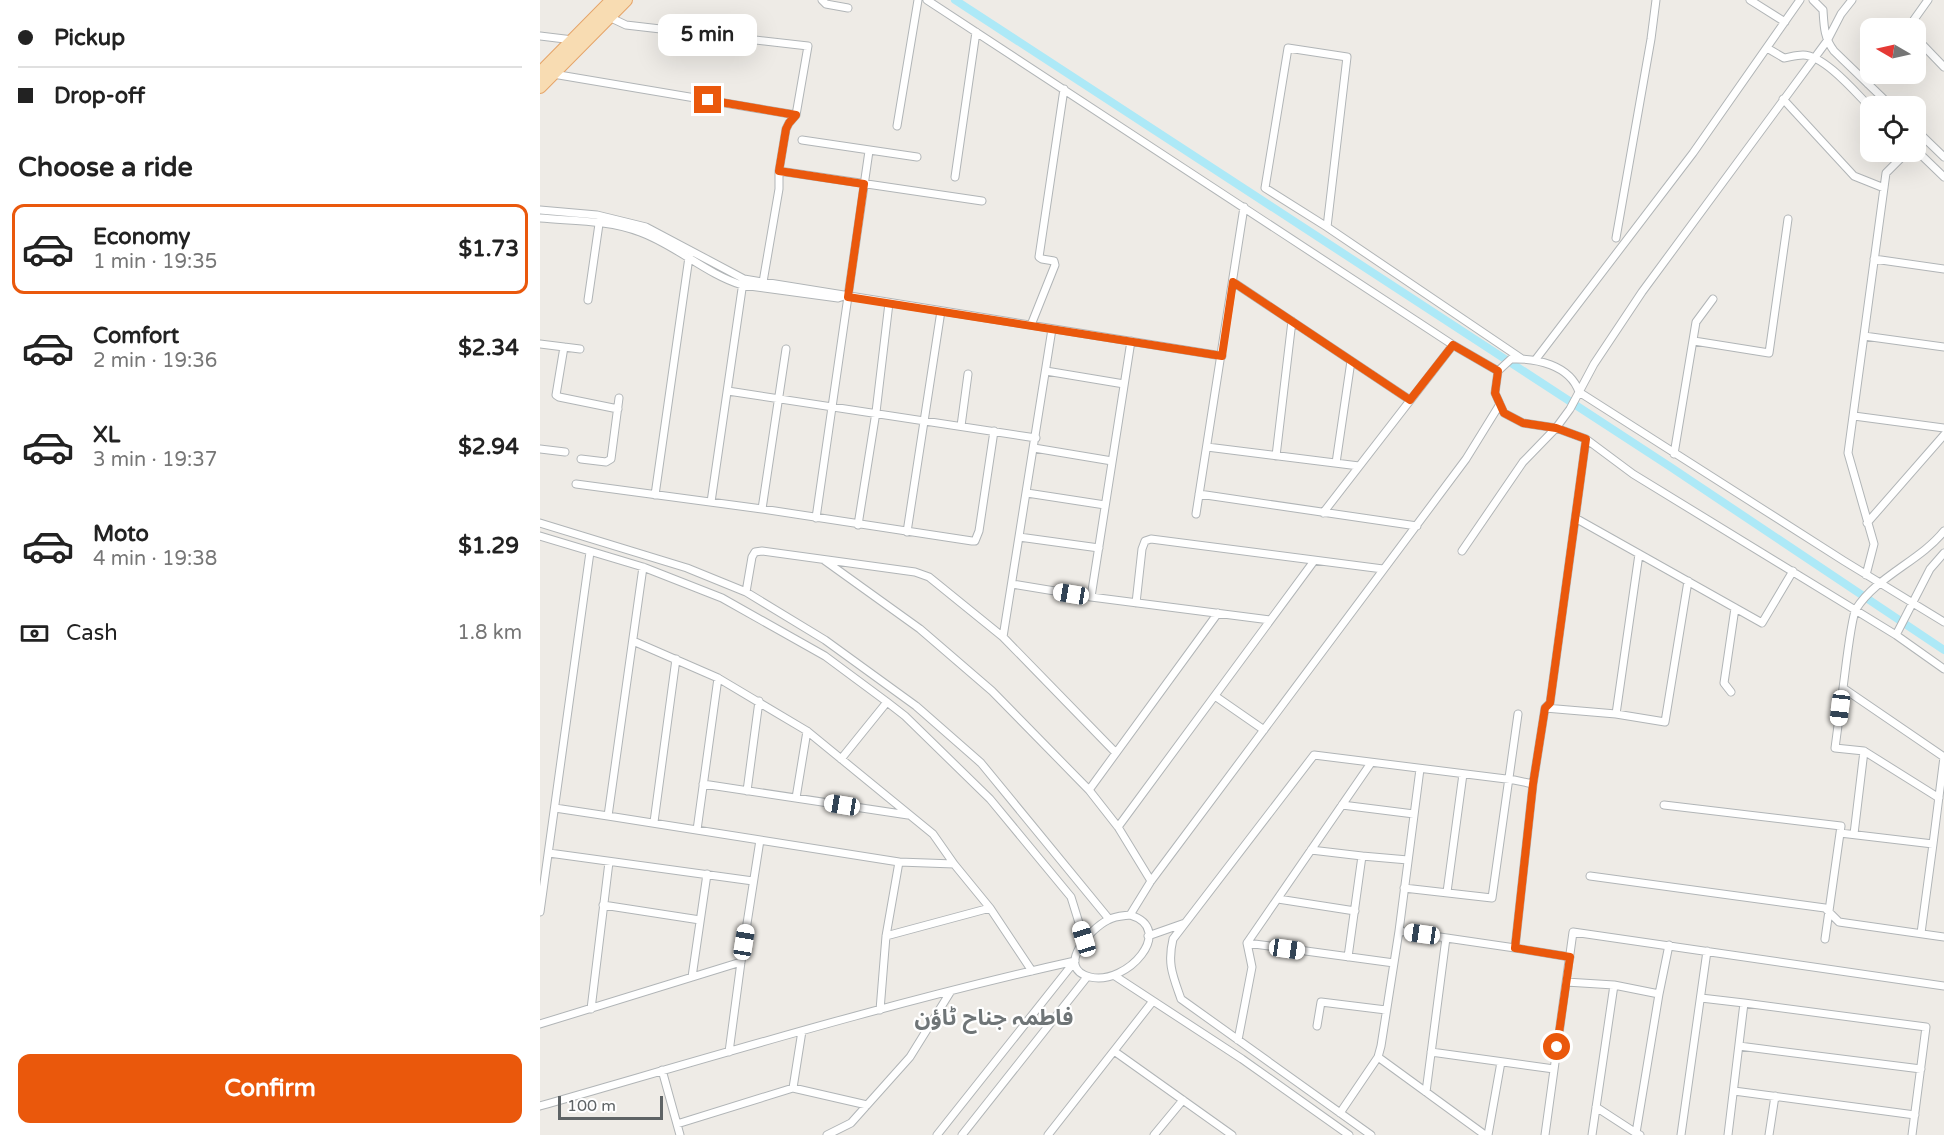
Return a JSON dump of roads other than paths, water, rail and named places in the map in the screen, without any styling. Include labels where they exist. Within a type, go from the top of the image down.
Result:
[{"type":"main road","points":[[540,87],[546,74],[573,40],[612,0]]},
{"type":"main road","points":[[546,74],[626,0]]},
{"type":"street","points":[[822,0],[826,4],[848,8]]},
{"type":"street","points":[[897,126],[918,0]]},
{"type":"street","points":[[927,0],[1453,345],[1498,371]]},
{"type":"street","points":[[1616,238],[1652,39],[1656,0]]},
{"type":"street","points":[[1750,0],[1785,22]]},
{"type":"street","points":[[1536,359],[1693,153],[1800,0]]},
{"type":"street","points":[[1813,0],[1823,10],[1827,41],[1860,76]]},
{"type":"street","points":[[1462,550],[1523,462],[1556,428],[1594,364],[1642,292],[1827,41],[1841,14],[1852,0]]},
{"type":"street","points":[[1915,18],[1928,0]]},
{"type":"street","points":[[609,17],[627,25],[808,46],[796,115],[786,129],[779,171],[779,189],[763,282]]},
{"type":"street","points":[[955,177],[976,32]]},
{"type":"street","points":[[540,36],[573,40]]},
{"type":"street","points":[[1327,227],[1347,57],[1288,48],[1265,188],[1522,358]]},
{"type":"street","points":[[1767,48],[1784,58],[1804,54],[1814,57],[1860,98]]},
{"type":"street","points":[[1926,48],[1944,67]]},
{"type":"street","points":[[546,74],[796,115]]},
{"type":"street","points":[[1868,84],[1881,96]]},
{"type":"street","points":[[1031,325],[1055,265],[1054,261],[1041,260],[1039,257],[1064,89]]},
{"type":"street","points":[[1783,99],[1854,176],[1884,188]]},
{"type":"street","points":[[802,140],[917,157]]},
{"type":"street","points":[[1926,140],[1944,158]]},
{"type":"street","points":[[816,518],[846,297],[869,151]]},
{"type":"street","points":[[1926,160],[1944,177]]},
{"type":"street","points":[[1866,575],[1874,544],[1848,453],[1886,172],[1896,162]]},
{"type":"street","points":[[779,171],[982,201]]},
{"type":"street","points":[[1196,514],[1244,207]]},
{"type":"street","points":[[540,210],[597,215],[646,227],[743,282],[763,282],[838,293],[846,297]]},
{"type":"street","points":[[540,218],[599,224],[640,232],[720,276],[743,282],[1222,356]]},
{"type":"street","points":[[1694,341],[1769,353],[1788,219]]},
{"type":"street","points":[[588,300],[599,224]]},
{"type":"street","points":[[656,495],[689,257]]},
{"type":"street","points":[[1874,259],[1944,269]]},
{"type":"street","points":[[711,502],[743,282]]},
{"type":"street","points":[[1233,282],[1410,400]]},
{"type":"street","points":[[1674,454],[1696,322],[1713,299]]},
{"type":"street","points":[[858,525],[876,412],[889,303]]},
{"type":"street","points":[[907,532],[941,311]]},
{"type":"street","points":[[1276,456],[1292,321]]},
{"type":"street","points":[[1003,637],[1052,329]]},
{"type":"street","points":[[1864,336],[1944,347]]},
{"type":"street","points":[[1091,597],[1131,341]]},
{"type":"street","points":[[540,344],[580,350]]},
{"type":"street","points":[[1323,513],[1453,345]]},
{"type":"street","points":[[564,347],[556,395],[618,409]]},
{"type":"street","points":[[762,509],[786,349]]},
{"type":"street","points":[[1944,622],[1866,575],[1579,392],[1575,381],[1552,365],[1536,359],[1511,359],[1498,371],[1495,393],[1504,413],[1523,423],[1556,428],[1586,439],[1633,474],[1896,635],[1944,669]]},
{"type":"street","points":[[1336,463],[1351,361]]},
{"type":"street","points":[[1046,371],[1124,384]]},
{"type":"street","points":[[961,426],[968,374]]},
{"type":"street","points":[[728,391],[1036,438]]},
{"type":"street","points":[[581,459],[610,462],[619,398]]},
{"type":"street","points":[[1130,915],[1151,881],[1466,459],[1500,404]]},
{"type":"street","points":[[1854,416],[1944,428]]},
{"type":"street","points":[[576,484],[975,541],[979,531],[994,431]]},
{"type":"street","points":[[1867,523],[1944,435]]},
{"type":"street","points":[[1515,948],[1533,784],[1545,708],[1550,703],[1577,519],[1586,439]]},
{"type":"street","points":[[1034,447],[1112,461]]},
{"type":"street","points":[[1207,447],[1359,466]]},
{"type":"street","points":[[540,448],[565,452]]},
{"type":"street","points":[[1027,493],[1105,505]]},
{"type":"street","points":[[1199,494],[1417,526]]},
{"type":"street","points":[[1577,519],[1762,623],[1793,571]]},
{"type":"street","points":[[540,523],[687,568],[746,592],[825,640],[916,706],[981,763],[1109,919]]},
{"type":"street","points":[[1939,798],[1864,751],[1836,748],[1855,610],[1880,583],[1935,543],[1944,531]]},
{"type":"street","points":[[540,536],[643,567],[722,598],[825,656],[905,716],[998,808],[1071,897],[1084,939]]},
{"type":"street","points":[[1020,537],[1099,548]]},
{"type":"street","points":[[1136,603],[1142,549],[1145,541],[1151,538],[1383,569]]},
{"type":"street","points":[[746,592],[752,557],[755,552],[762,551],[915,572],[929,578],[1003,637],[1116,753]]},
{"type":"street","points":[[540,912],[590,552]]},
{"type":"street","points":[[1896,635],[1930,569],[1944,553]]},
{"type":"street","points":[[1616,714],[1640,554]]},
{"type":"street","points":[[823,560],[920,629],[992,691],[1089,790],[1118,827],[1151,881]]},
{"type":"street","points":[[1118,827],[1314,561]]},
{"type":"street","points":[[608,816],[643,567]]},
{"type":"street","points":[[1545,708],[1616,714],[1665,723],[1688,581]]},
{"type":"street","points":[[1012,584],[1091,597],[1270,620]]},
{"type":"street","points":[[1731,692],[1724,683],[1735,608]]},
{"type":"street","points":[[1089,790],[1218,613]]},
{"type":"street","points":[[633,641],[718,678],[807,731],[933,834],[990,908],[1032,971]]},
{"type":"street","points":[[654,822],[676,659]]},
{"type":"street","points":[[697,830],[718,678]]},
{"type":"street","points":[[1843,688],[1944,757],[1921,933]]},
{"type":"street","points":[[1215,696],[1264,729]]},
{"type":"street","points":[[747,791],[759,701]]},
{"type":"street","points":[[841,759],[887,702]]},
{"type":"street","points":[[1404,888],[1492,898],[1518,714]]},
{"type":"street","points":[[796,798],[807,731]]},
{"type":"street","points":[[1854,834],[1864,751]]},
{"type":"street","points":[[1371,1135],[1182,999],[1170,967],[1173,939],[1314,755],[1509,779],[1533,784]]},
{"type":"street","points":[[1238,1040],[1252,967],[1247,943],[1371,763]]},
{"type":"street","points":[[1340,1113],[1378,1057],[1381,1046],[1420,769]]},
{"type":"street","points":[[1447,892],[1463,774]]},
{"type":"street","points":[[703,784],[910,815]]},
{"type":"street","points":[[1342,805],[1414,814]]},
{"type":"street","points":[[1664,805],[1841,826],[1825,939]]},
{"type":"street","points":[[555,808],[899,862],[954,864]]},
{"type":"street","points":[[1840,833],[1933,844]]},
{"type":"street","points":[[729,1052],[760,840]]},
{"type":"street","points":[[1311,850],[1408,860]]},
{"type":"street","points":[[549,853],[753,881]]},
{"type":"street","points":[[1348,957],[1362,856]]},
{"type":"street","points":[[591,1009],[609,862]]},
{"type":"street","points":[[880,1010],[886,936],[899,862]]},
{"type":"street","points":[[692,977],[707,874]]},
{"type":"street","points":[[1590,876],[1825,908],[1839,922],[1944,937]]},
{"type":"street","points":[[1278,899],[1354,911]]},
{"type":"street","points":[[603,905],[700,920]]},
{"type":"street","points":[[886,936],[990,908]]},
{"type":"street","points":[[1130,915],[1142,920],[1149,930],[1148,946],[1140,958],[1129,968],[1114,976],[1100,979],[1087,977],[1078,970],[1075,961],[1077,949],[1084,939],[1109,919],[1130,915]]},
{"type":"street","points":[[1148,936],[1187,922]]},
{"type":"street","points":[[1399,931],[1570,957]]},
{"type":"street","points":[[1545,1135],[1574,932],[1944,986]]},
{"type":"street","points":[[1426,1092],[1446,938]]},
{"type":"street","points":[[1247,943],[1394,963]]},
{"type":"street","points":[[1596,1107],[1638,1134],[1659,994],[1669,945]]},
{"type":"street","points":[[1681,1135],[1707,951]]},
{"type":"street","points":[[540,1106],[802,1031],[1075,961]]},
{"type":"street","points":[[937,1135],[1075,961]]},
{"type":"street","points":[[540,1024],[741,962]]},
{"type":"street","points":[[1114,976],[1242,1059],[1349,1135]]},
{"type":"street","points":[[962,1135],[1087,977]]},
{"type":"street","points":[[1566,982],[1614,986],[1659,994]]},
{"type":"street","points":[[1592,1135],[1614,986]]},
{"type":"street","points":[[826,1135],[851,1123],[910,1057],[951,991]]},
{"type":"street","points":[[1701,998],[1926,1027],[1912,1135]]},
{"type":"street","points":[[1048,1135],[1153,1001]]},
{"type":"street","points":[[1317,1026],[1321,1002],[1386,1010]]},
{"type":"street","points":[[1728,1135],[1744,1003]]},
{"type":"street","points":[[793,1088],[802,1031]]},
{"type":"street","points":[[1739,1046],[1921,1070]]},
{"type":"street","points":[[1114,1050],[1228,1134]]},
{"type":"street","points":[[1431,1052],[1554,1069]]},
{"type":"street","points":[[1378,1057],[1487,1135],[1501,1062]]},
{"type":"street","points":[[662,1070],[680,1135]]},
{"type":"street","points":[[677,1124],[793,1088],[867,1105]]},
{"type":"street","points":[[1734,1091],[1915,1115]]},
{"type":"street","points":[[1769,1135],[1775,1096]]},
{"type":"street","points":[[1154,1135],[1183,1100]]},
{"type":"waterway","points":[[955,0],[1669,466],[1944,650]]},
{"type":"district","name":"فاطمہ جناح ٹاؤن","points":[[994,1017]]}]
